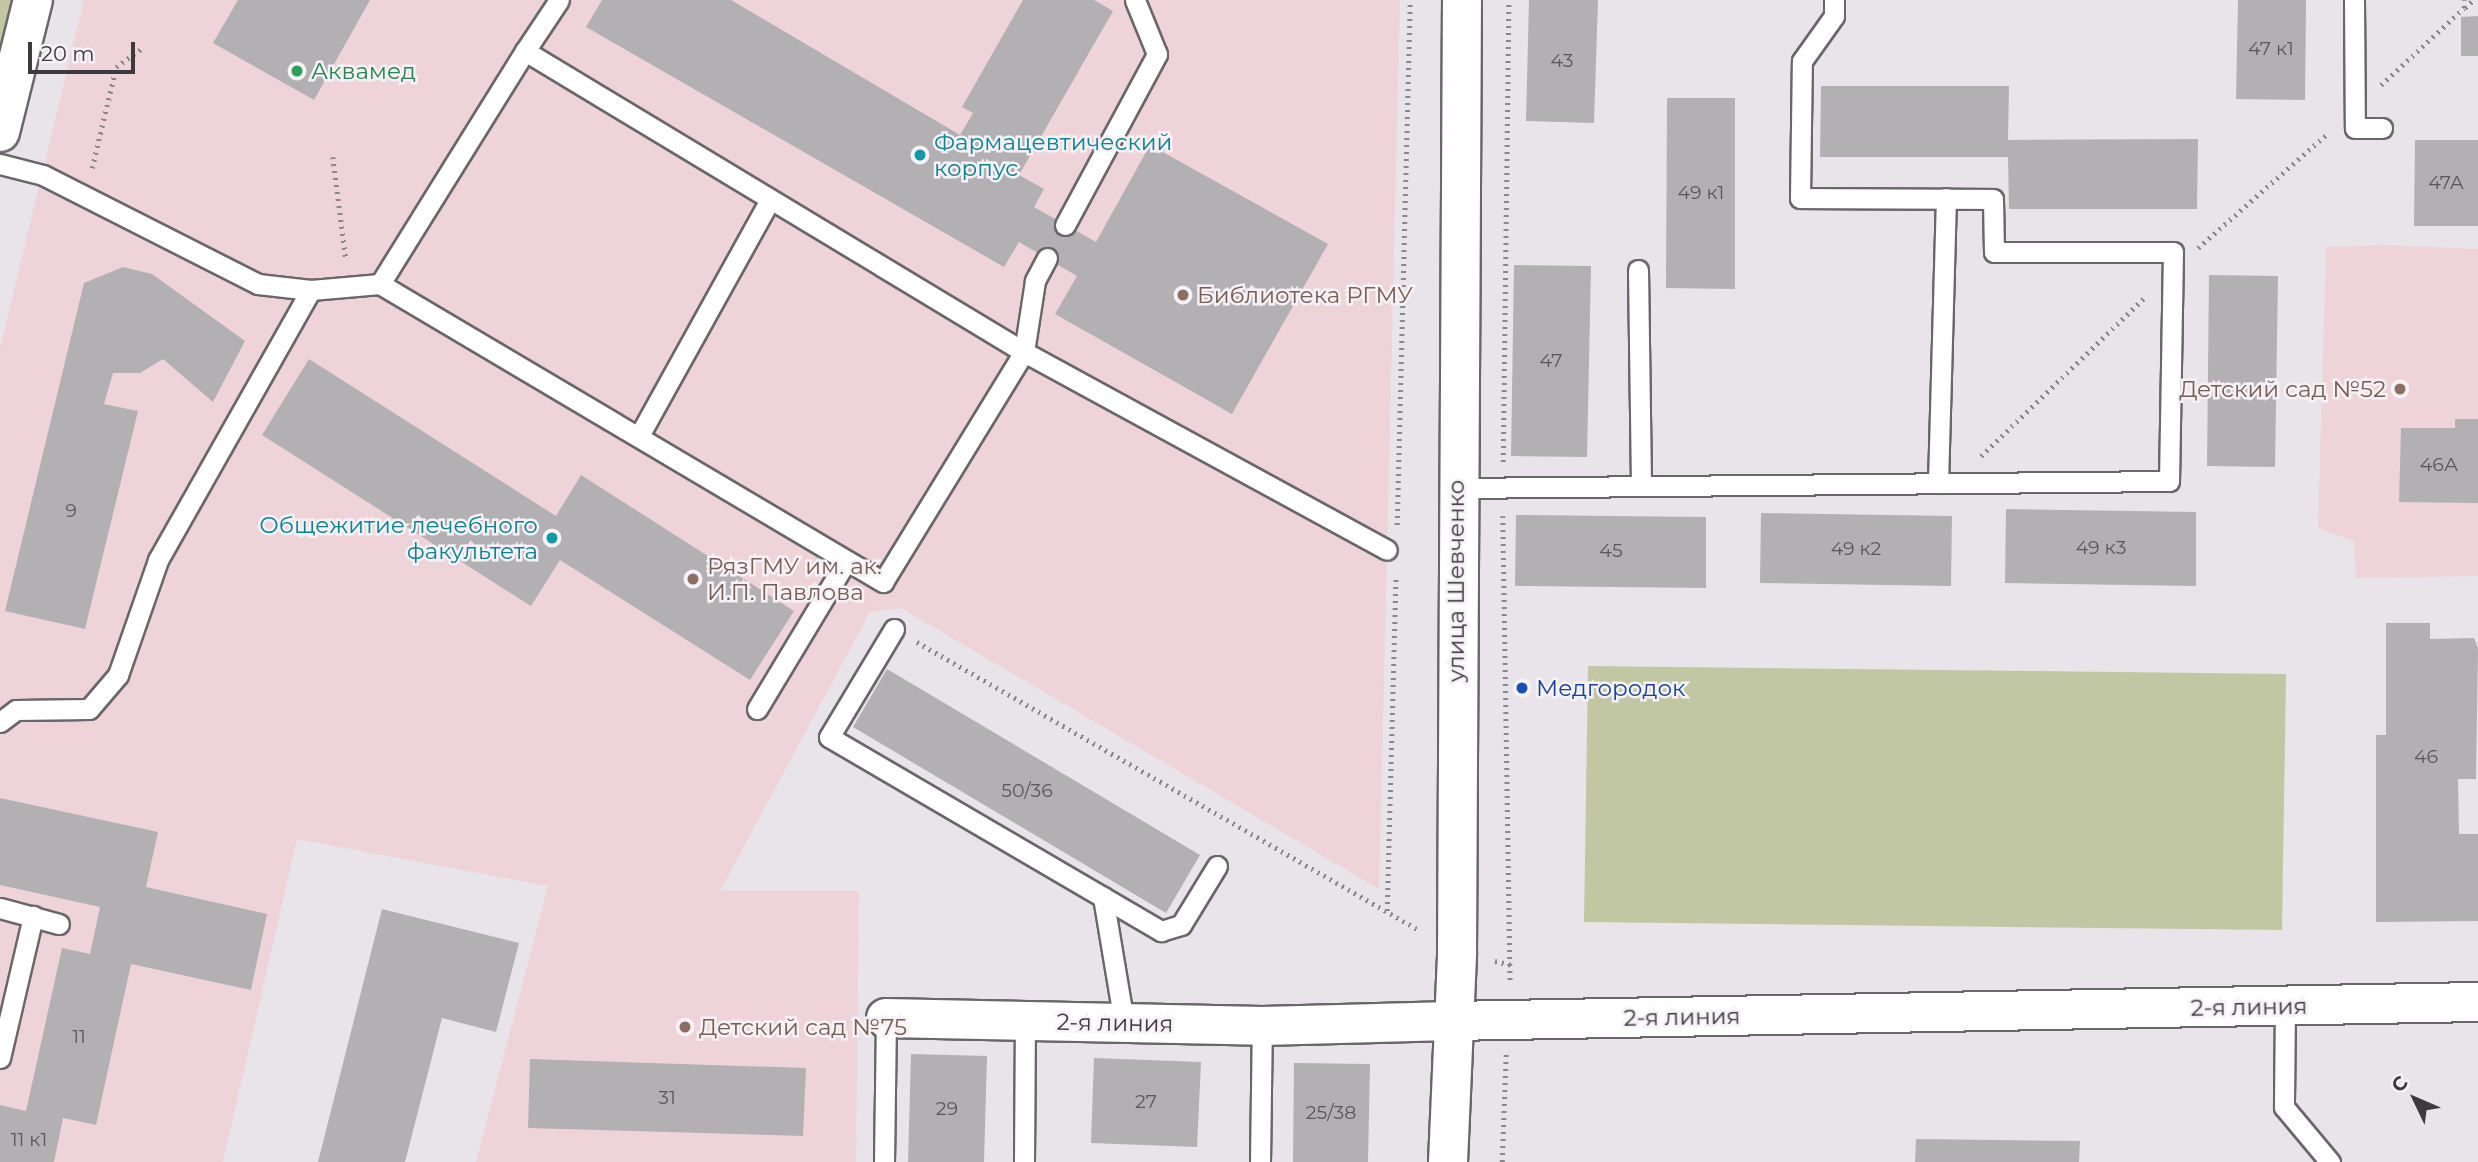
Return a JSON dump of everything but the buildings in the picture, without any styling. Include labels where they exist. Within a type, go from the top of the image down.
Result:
[{"type":"street","points":[[0,132],[33,0]]},
{"type":"street","name":"улица Шевченко","points":[[1448,1162],[1451,1021],[1457,952],[1456,488],[1462,0]]},
{"type":"street","name":"2-я линия","points":[[886,1018],[1262,1026],[2478,1002]]},
{"type":"lane","points":[[380,284],[559,0]]},
{"type":"lane","points":[[1066,225],[1157,54],[1135,0]]},
{"type":"lane","points":[[1456,488],[2169,481],[2171,272],[2174,252],[1994,252],[1993,198],[1800,198],[1802,61],[1834,16],[1835,0]]},
{"type":"lane","points":[[2354,0],[2355,128],[2382,128]]},
{"type":"lane","points":[[525,51],[1024,352],[1392,545]]},
{"type":"lane","points":[[0,163],[43,175],[84,199],[258,284],[311,290],[380,284],[639,436],[845,563],[883,582],[1024,352],[1035,281],[1047,258]]},
{"type":"lane","points":[[1945,483],[1946,198]]},
{"type":"lane","points":[[639,436],[770,200]]},
{"type":"lane","points":[[1638,270],[1641,485]]},
{"type":"lane","points":[[0,722],[16,710],[89,709],[118,676],[158,560],[311,290]]},
{"type":"lane","points":[[757,709],[845,563]]},
{"type":"lane","points":[[894,629],[829,737],[1161,931],[1181,925],[1217,866]]},
{"type":"lane","points":[[1103,897],[1124,1023]]},
{"type":"lane","points":[[0,908],[60,924]]},
{"type":"lane","points":[[0,1058],[33,916]]},
{"type":"lane","points":[[2285,1006],[2284,1107],[2330,1162]]},
{"type":"lane","points":[[884,1162],[886,1018]]},
{"type":"lane","points":[[1024,1162],[1025,1021]]},
{"type":"lane","points":[[1260,1162],[1262,1026]]},
{"type":"path","points":[[1392,545],[1410,0]]},
{"type":"path","points":[[2464,0],[2464,8]]},
{"type":"path","points":[[1945,483],[2171,272],[2473,0]]},
{"type":"path","points":[[84,199],[116,67],[144,47]]},
{"type":"path","points":[[333,157],[348,285]]},
{"type":"path","points":[[1387,911],[1396,568]]},
{"type":"path","points":[[894,629],[1457,952],[1511,965]]},
{"type":"path","points":[[1502,1162],[1507,1020]]},
{"type":"shaded area","name":"РязГМУ им. ак. И.П. Павлова","points":[[84,0],[1400,0],[1379,889],[901,608],[870,612],[720,891],[859,891],[856,1162],[476,1162],[548,886],[297,839],[223,1162],[0,1162],[0,348]]},
{"type":"shaded area","name":"Детский сад №52","points":[[2384,245],[2478,249],[2478,576],[2356,578],[2354,541],[2318,528],[2326,247]]},
{"type":"green space","points":[[0,0],[18,0],[0,74]]},
{"type":"green space","points":[[1588,666],[2286,674],[2282,930],[1584,922]]},
{"type":"place","name":"Аквамед","points":[[297,71]]},
{"type":"place","name":"Фармацевтический корпус","points":[[920,155]]},
{"type":"place","name":"Библиотека РГМУ","points":[[1183,295]]},
{"type":"place","name":"Детский сад №52","points":[[2400,389]]},
{"type":"place","name":"Общежитие лечебного факультета","points":[[552,538]]},
{"type":"place","name":"РязГМУ им. ак. И.П. Павлова","points":[[693,579]]},
{"type":"place","name":"Медгородок","points":[[1522,688]]},
{"type":"place","name":"Детский сад №75","points":[[685,1027]]}]
